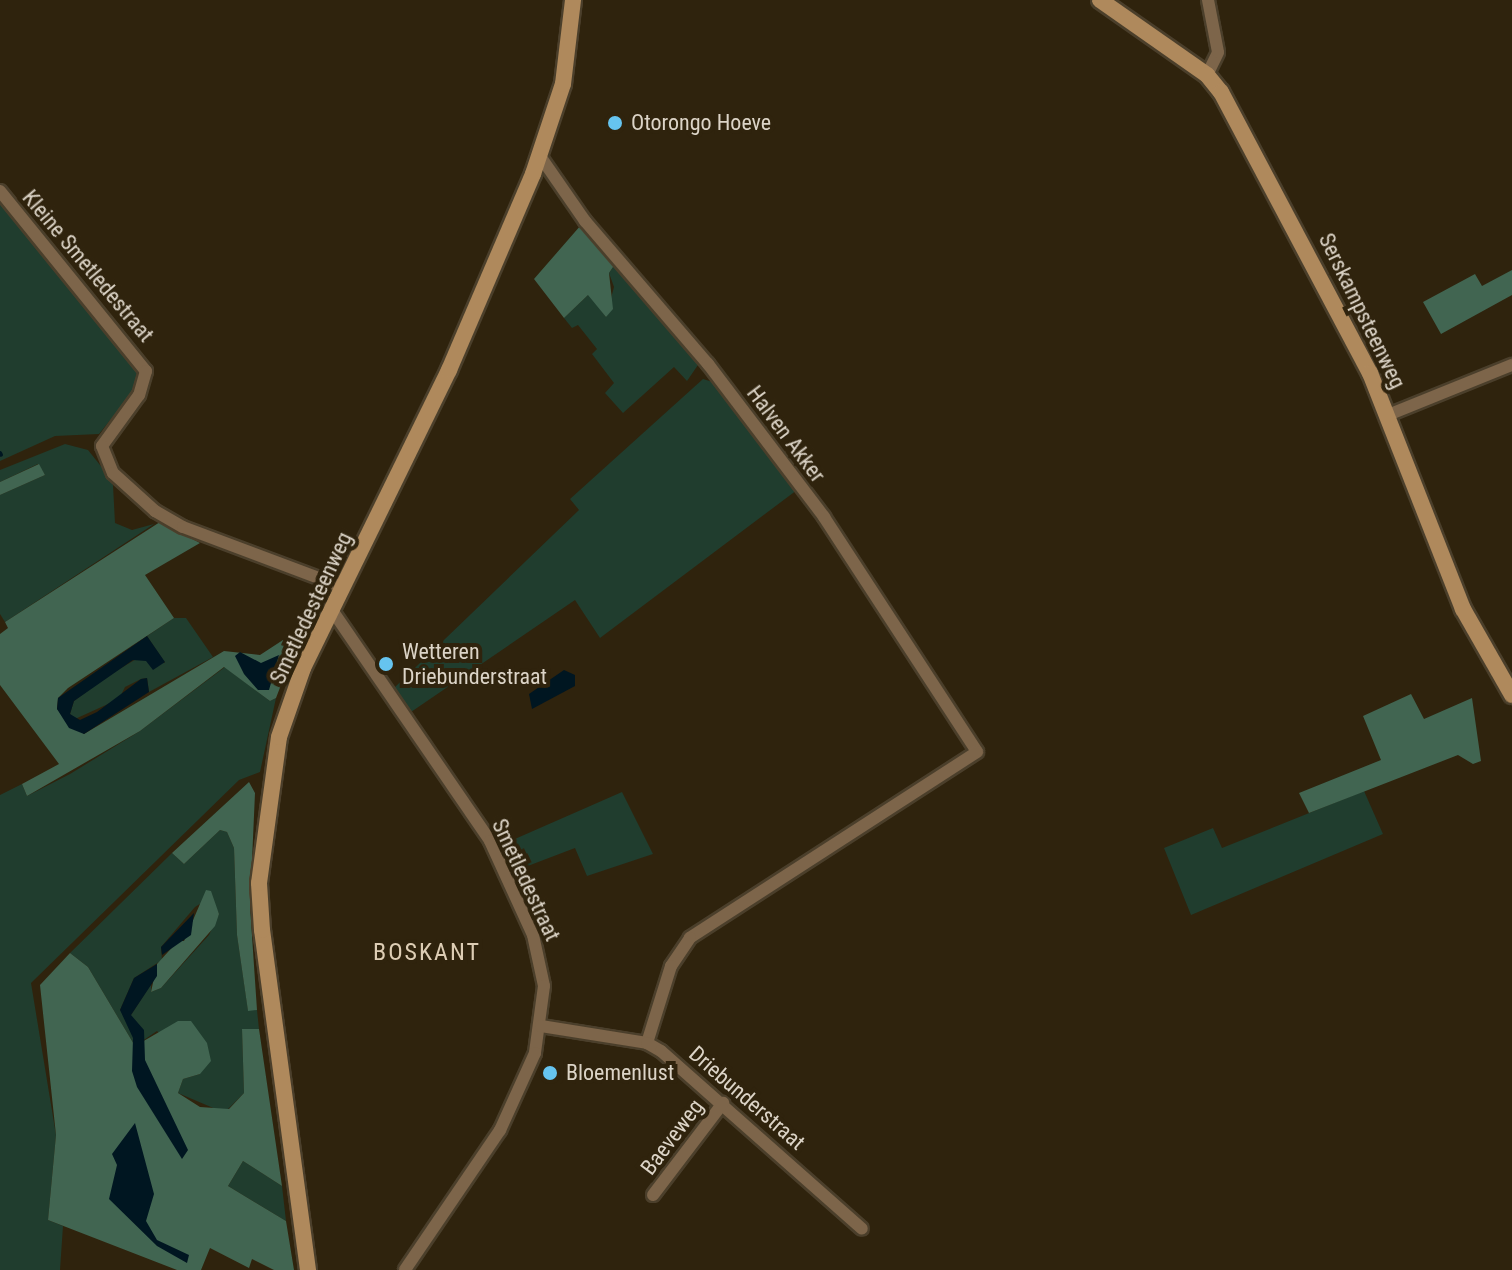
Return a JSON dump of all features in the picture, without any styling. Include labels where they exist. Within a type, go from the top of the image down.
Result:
[{"type":"street","name":"Smetledesteenweg","points":[[308,1270],[278,1069],[259,883],[279,737],[303,668],[449,370],[540,156],[563,84],[573,0]]},
{"type":"street","name":"Serskampsteenweg","points":[[1100,0],[1207,75],[1258,156],[1388,415],[1463,609],[1512,695]]},
{"type":"street","points":[[1207,75],[1218,52],[1208,0]]},
{"type":"street","name":"Halven Akker","points":[[540,156],[585,221],[708,364],[824,517],[977,752],[690,938],[671,966],[647,1043]]},
{"type":"street","name":"Kleine Smetledestraat","points":[[0,191],[146,371],[139,395],[102,446],[113,473],[155,511],[183,527],[343,587]]},
{"type":"street","points":[[1388,415],[1512,365]]},
{"type":"street","name":"Smetledestraat","points":[[332,610],[490,841],[540,957],[541,1026],[535,1053],[500,1130],[405,1270]]},
{"type":"street","name":"Driebunderstraat","points":[[541,1026],[647,1043],[723,1103],[862,1229]]},
{"type":"street","name":"Baeveweg","points":[[653,1195],[723,1103]]},
{"type":"green space","points":[[0,200],[133,361],[138,377],[136,388],[99,434],[55,436],[0,461]]},
{"type":"green space","points":[[581,225],[615,264],[609,273],[613,309],[606,317],[588,295],[564,318],[534,279]]},
{"type":"green space","points":[[615,264],[700,362],[687,381],[674,367],[623,413],[605,393],[614,383],[592,354],[597,349],[578,325],[572,328],[564,318],[589,294],[606,317],[614,287],[609,273]]},
{"type":"green space","points":[[1512,270],[1512,295],[1441,334],[1423,302],[1475,274],[1482,286]]},
{"type":"green space","points":[[703,379],[716,383],[797,490],[600,638],[575,600],[411,712],[394,688],[579,510],[570,499]]},
{"type":"green space","points":[[65,444],[88,450],[104,470],[113,485],[115,523],[132,530],[154,524],[5,622],[0,614],[0,495],[45,475],[38,464],[0,482],[0,470]]},
{"type":"green space","points":[[39,464],[45,475],[0,495],[0,482]]},
{"type":"green space","points":[[160,522],[200,543],[145,575],[174,618],[68,688],[58,698],[57,709],[84,734],[224,651],[260,655],[283,640],[296,646],[276,698],[270,701],[224,667],[140,731],[27,796],[22,784],[59,764],[0,685],[0,634],[8,628],[5,622]]},
{"type":"green space","points":[[174,618],[186,618],[213,657],[149,692],[147,678],[141,679],[125,687],[119,699],[75,719],[70,714],[74,701],[138,658],[165,663],[147,636]]},
{"type":"green space","points":[[225,667],[270,701],[276,698],[260,772],[239,780],[31,983],[56,1135],[48,1220],[63,1226],[60,1270],[0,1270],[0,795],[22,784],[27,796],[70,774],[140,731]]},
{"type":"green space","points":[[1411,694],[1424,719],[1472,698],[1481,761],[1473,764],[1458,755],[1309,813],[1299,793],[1381,760],[1363,716]]},
{"type":"green space","points":[[249,782],[255,793],[250,906],[257,1010],[248,1011],[237,935],[234,848],[227,832],[220,830],[184,864],[172,853]]},
{"type":"green space","points":[[1364,791],[1383,834],[1191,915],[1164,848],[1213,828],[1222,848]]},
{"type":"green space","points":[[622,792],[653,854],[587,876],[575,848],[512,872],[499,846]]},
{"type":"green space","points":[[220,830],[227,832],[234,848],[237,935],[248,1010],[257,1010],[259,1029],[242,1029],[244,1093],[228,1109],[218,1110],[178,1093],[183,1079],[200,1074],[157,1031],[135,1046],[88,967],[70,953],[172,853],[184,864]],"holes":[[[211,897],[219,914],[209,935],[161,988],[151,992],[151,984],[131,1015],[120,1010],[134,978],[162,960],[161,947],[195,907]]]},
{"type":"green space","points":[[206,890],[211,891],[219,914],[215,926],[161,988],[151,992],[157,964],[178,941],[184,941]]},
{"type":"green space","points":[[70,953],[88,967],[135,1046],[178,1021],[191,1021],[207,1043],[211,1061],[200,1074],[183,1079],[178,1093],[200,1107],[229,1109],[244,1093],[242,1029],[259,1029],[282,1186],[243,1161],[228,1186],[286,1221],[294,1270],[274,1270],[252,1259],[249,1268],[210,1248],[201,1270],[177,1270],[48,1220],[56,1135],[40,985]]},
{"type":"green space","points":[[243,1161],[282,1186],[286,1221],[228,1186]]},
{"type":"water","points":[[147,636],[165,662],[153,670],[146,661],[133,660],[74,701],[70,714],[80,720],[97,712],[141,679],[147,678],[149,692],[84,734],[69,728],[57,709],[58,698]]},
{"type":"water","points":[[240,652],[261,663],[279,655],[269,690],[258,690],[244,674],[235,656]]},
{"type":"water","points":[[564,670],[575,675],[575,686],[532,709],[529,694]]},
{"type":"water","points":[[194,913],[191,935],[162,955],[161,947]]},
{"type":"water","points":[[157,964],[157,976],[131,1015],[144,1030],[145,1060],[188,1150],[182,1159],[137,1087],[132,1071],[133,1038],[120,1010],[134,978]]},
{"type":"water","points":[[135,1123],[154,1194],[146,1221],[157,1240],[189,1255],[187,1263],[157,1246],[109,1199],[117,1165],[112,1154]]},
{"type":"place","name":"Otorongo Hoeve","points":[[615,123]]},
{"type":"place","name":"Wetteren Driebunderstraat","points":[[386,664]]},
{"type":"place","name":"Bloemenlust","points":[[550,1073]]},
{"type":"district","name":"BOSKANT","points":[[427,953]]}]
